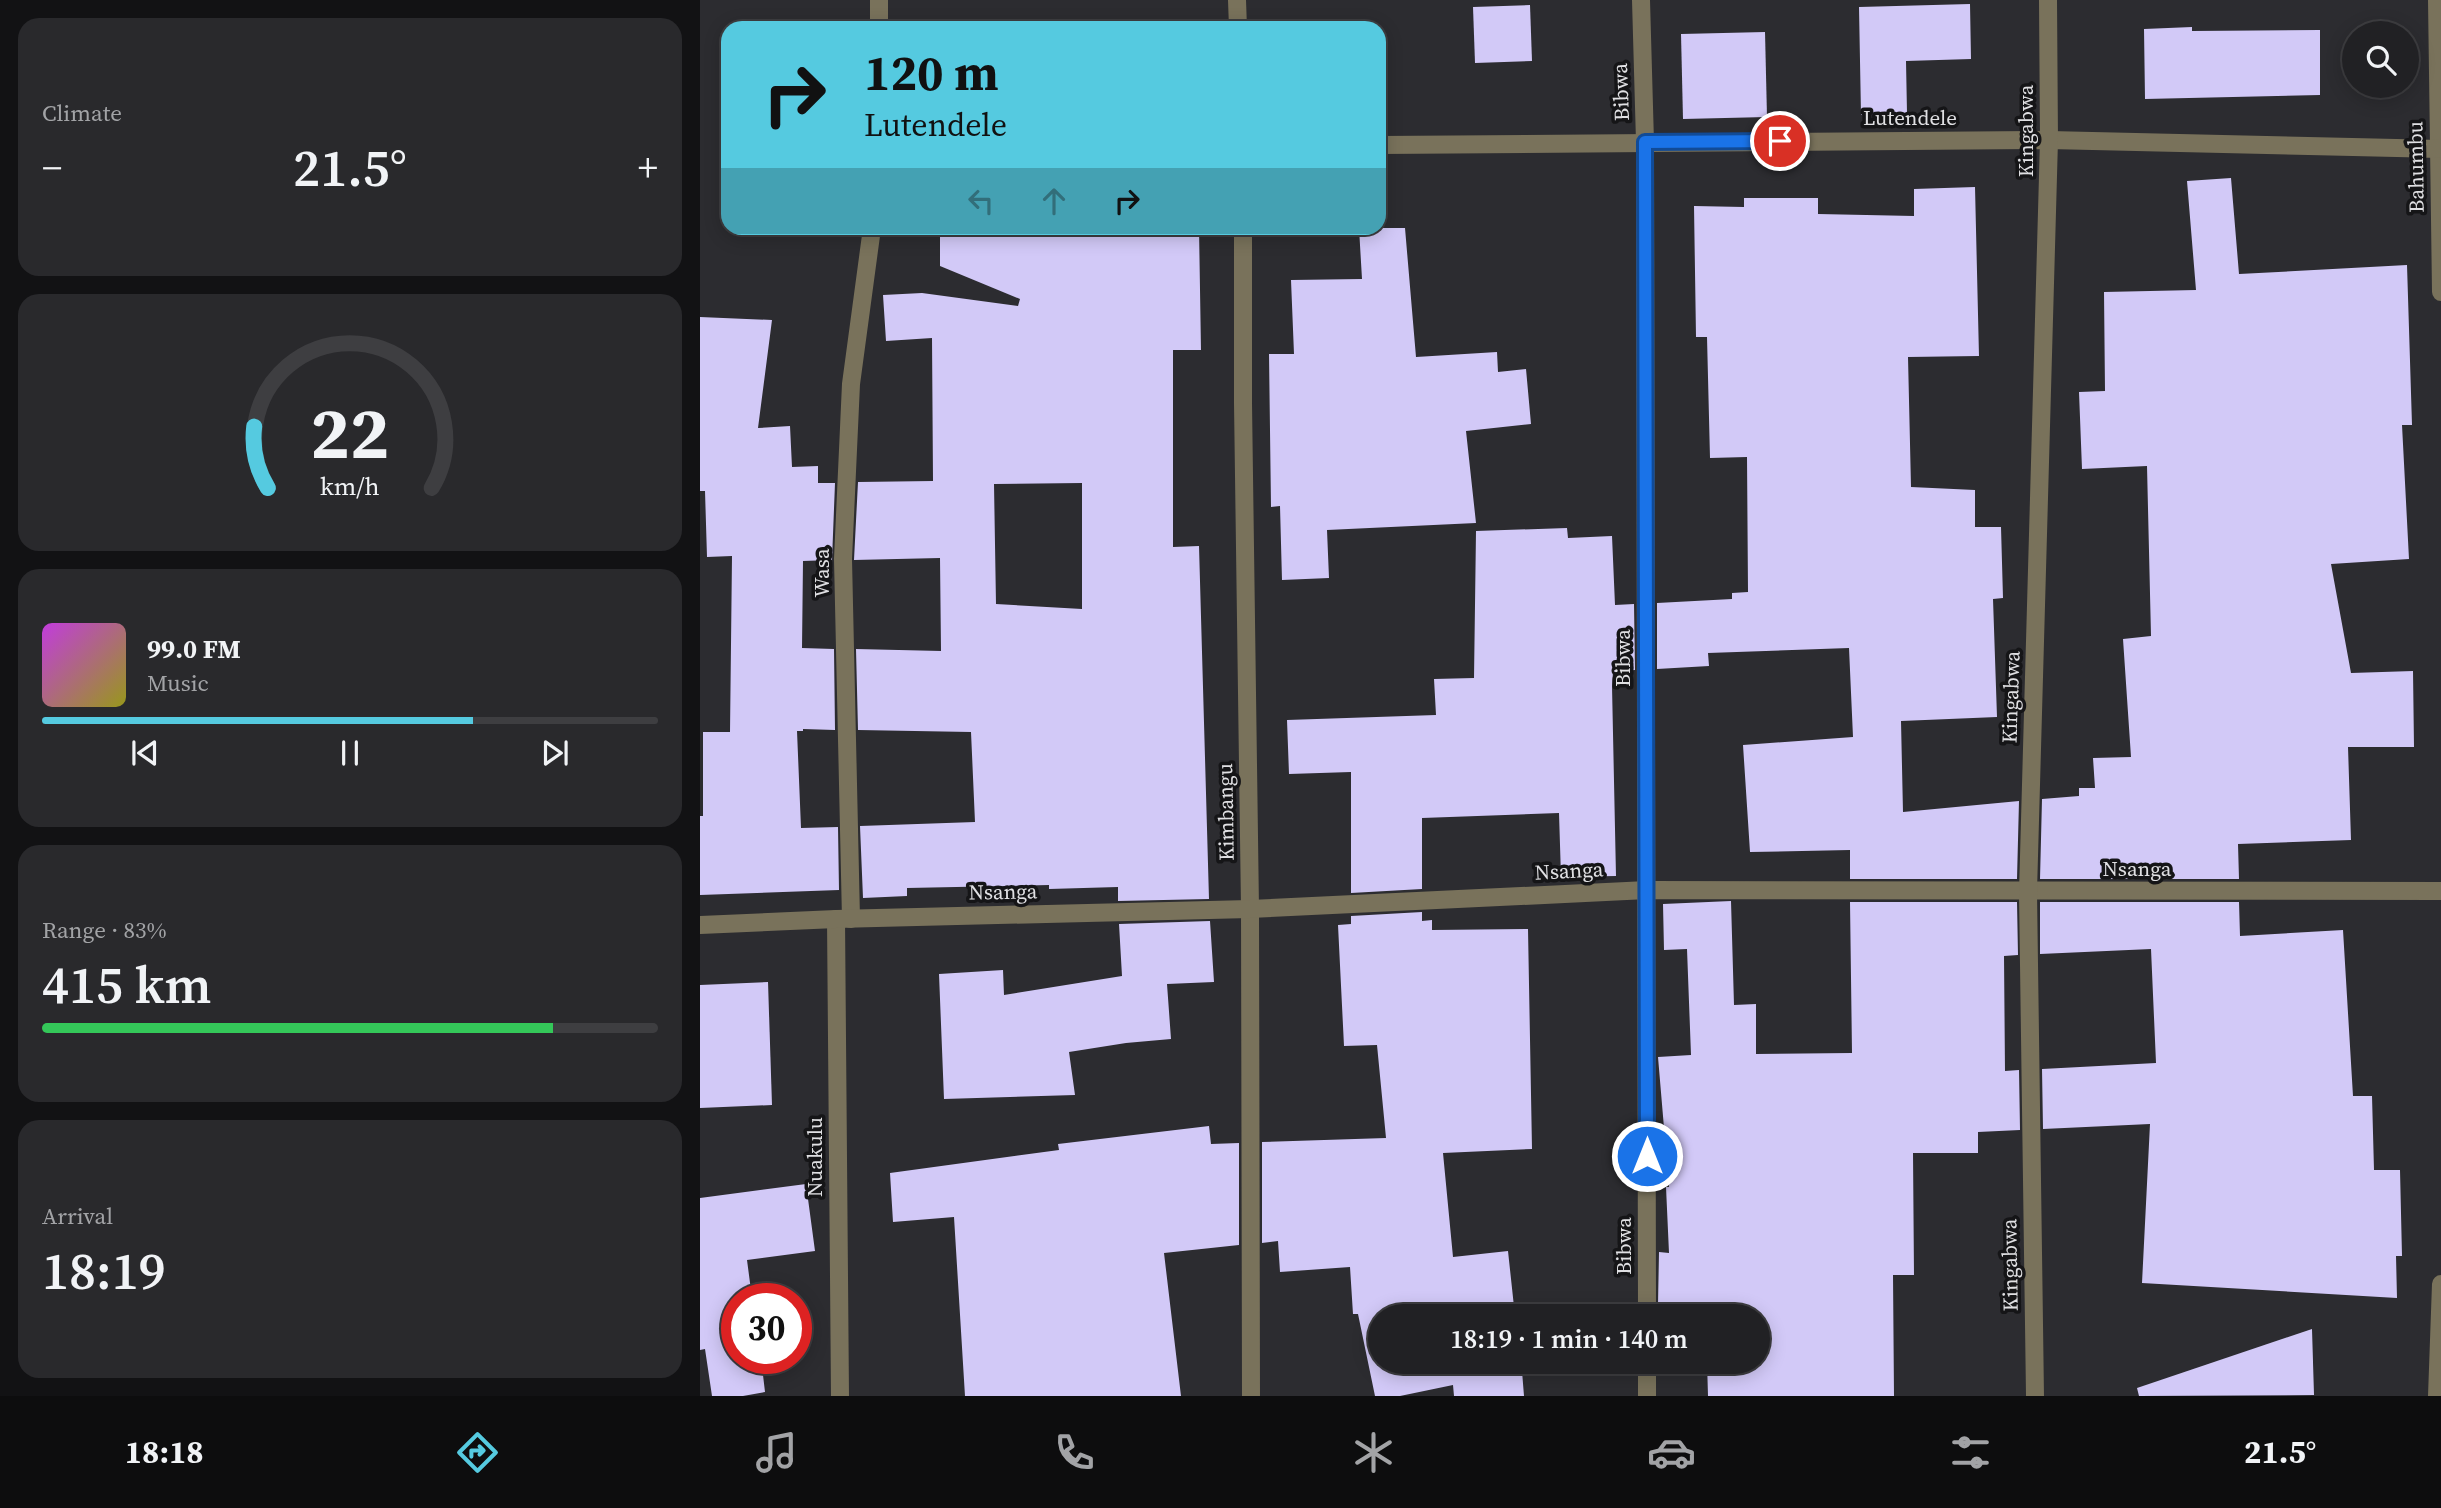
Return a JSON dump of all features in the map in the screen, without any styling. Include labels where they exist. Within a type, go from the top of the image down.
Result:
[{"type":"street","points":[[879,0],[879,21]]},
{"type":"street","points":[[1237,0],[1238,21]]},
{"type":"street","name":"Bibwa","points":[[1641,0],[1645,142],[1647,1304]]},
{"type":"street","name":"Kingabwa","points":[[2035,1396],[2028,892],[2049,140],[2048,0]]},
{"type":"street","name":"Bahumbu","points":[[2437,0],[2441,292]]},
{"type":"street","name":"Lutendele","points":[[1386,145],[2049,140],[2439,149]]},
{"type":"street","name":"Wasa","points":[[844,919],[843,559],[851,384],[871,235]]},
{"type":"street","name":"Kimbangu","points":[[1243,235],[1250,909],[1251,1396]]},
{"type":"street","name":"Nsanga","points":[[700,925],[1250,909],[1647,890],[2441,891]]},
{"type":"street","name":"Nuakulu","points":[[840,1396],[844,919]]},
{"type":"street","points":[[2437,1396],[2441,1284]]},
{"type":"street","points":[[1647,1374],[1647,1396]]},
{"type":"building","points":[[1970,4],[1971,59],[1906,61],[1907,113],[1861,115],[1859,7]]},
{"type":"building","points":[[1530,5],[1532,61],[1475,63],[1473,7]]},
{"type":"building","points":[[2192,27],[2192,31],[2320,30],[2320,95],[2145,99],[2144,29]]},
{"type":"building","points":[[1765,32],[1767,117],[1683,119],[1681,34]]},
{"type":"building","points":[[2231,178],[2239,274],[2407,265],[2412,425],[2402,425],[2409,559],[2331,564],[2351,673],[2413,671],[2414,747],[2348,747],[2351,840],[2238,844],[2239,879],[2040,879],[2042,799],[2079,796],[2079,788],[2095,788],[2093,758],[2131,757],[2123,639],[2151,636],[2147,466],[2082,469],[2079,392],[2105,391],[2104,292],[2196,290],[2187,181]]},
{"type":"building","points":[[1975,187],[1979,356],[1908,357],[1911,487],[1975,490],[1975,527],[2001,527],[2003,598],[1993,599],[1997,717],[1901,721],[1903,812],[2019,801],[2017,879],[1850,879],[1850,850],[1750,852],[1743,745],[1853,737],[1849,648],[1708,653],[1709,666],[1657,669],[1657,603],[1732,599],[1732,593],[1748,592],[1747,457],[1710,458],[1707,337],[1696,337],[1694,206],[1744,207],[1744,198],[1818,198],[1818,214],[1914,216],[1914,189]]},
{"type":"building","points":[[1386,228],[1405,228],[1416,357],[1497,352],[1498,372],[1526,369],[1531,424],[1466,431],[1476,523],[1327,530],[1329,578],[1282,580],[1280,506],[1271,507],[1269,354],[1294,354],[1291,280],[1362,279],[1359,235],[1386,235]]},
{"type":"building","points":[[940,235],[1199,235],[1201,350],[1173,350],[1173,547],[1199,546],[1209,899],[1118,901],[1118,887],[1049,889],[1049,885],[907,888],[907,896],[863,898],[860,826],[975,822],[971,732],[858,730],[856,649],[941,651],[940,558],[854,560],[858,482],[933,481],[932,338],[886,341],[883,295],[922,293],[1018,306],[1020,299],[940,266]],"holes":[[[1082,483],[1082,609],[996,604],[994,484]]]},
{"type":"building","points":[[700,317],[772,320],[758,428],[790,426],[792,467],[818,466],[818,483],[835,483],[832,560],[803,561],[802,648],[834,649],[835,730],[797,731],[801,828],[838,827],[839,890],[700,895],[703,732],[730,732],[732,556],[707,557],[705,491],[700,491]]},
{"type":"building","points":[[1567,528],[1568,538],[1612,536],[1615,605],[1634,604],[1635,670],[1613,672],[1612,686],[1616,876],[1561,877],[1559,813],[1422,818],[1422,889],[1351,893],[1351,772],[1289,774],[1287,720],[1436,715],[1434,679],[1474,678],[1476,531]]},
{"type":"building","points":[[1731,901],[1734,1005],[1756,1004],[1756,1054],[1852,1053],[1850,902],[2017,902],[2018,955],[2004,956],[2005,1071],[2019,1070],[2020,1130],[1978,1132],[1978,1153],[1913,1153],[1914,1275],[1893,1275],[1894,1396],[1708,1396],[1707,1374],[1770,1374],[1770,1304],[1658,1304],[1659,1252],[1669,1253],[1666,1187],[1669,1187],[1658,1057],[1691,1055],[1687,949],[1664,950],[1663,904]]},
{"type":"building","points":[[2040,902],[2239,902],[2240,936],[2343,930],[2353,1096],[2372,1096],[2374,1170],[2400,1170],[2402,1256],[2396,1256],[2397,1298],[2142,1283],[2150,1124],[2043,1129],[2042,1069],[2156,1063],[2151,949],[2040,954]]},
{"type":"building","points":[[1422,912],[1422,921],[1432,920],[1432,930],[1528,929],[1532,1149],[1443,1153],[1453,1257],[1508,1251],[1514,1304],[1368,1304],[1368,1362],[1358,1314],[1353,1314],[1350,1267],[1280,1272],[1278,1241],[1262,1243],[1262,1142],[1386,1138],[1377,1045],[1344,1046],[1338,925],[1351,924],[1351,916]]},
{"type":"building","points":[[1210,921],[1214,982],[1167,984],[1171,1039],[1069,1052],[1075,1095],[944,1099],[939,974],[1003,970],[1004,995],[1122,976],[1119,924]]},
{"type":"building","points":[[768,982],[772,1105],[700,1108],[700,985]]},
{"type":"building","points":[[1209,1126],[1211,1144],[1239,1143],[1239,1245],[1164,1253],[1181,1396],[965,1396],[954,1217],[893,1222],[890,1173],[1059,1150],[1058,1144]]},
{"type":"building","points":[[806,1184],[815,1251],[747,1260],[750,1283],[721,1283],[721,1374],[763,1374],[765,1392],[743,1396],[712,1396],[705,1349],[700,1350],[700,1198]]},
{"type":"building","points":[[2312,1329],[2314,1395],[2139,1396],[2137,1388]]},
{"type":"building","points":[[1370,1374],[1522,1374],[1524,1396],[1454,1396],[1453,1385],[1400,1396],[1375,1396]]},
{"type":"route","points":[[1647,1156],[1645,142],[1780,141]]}]
